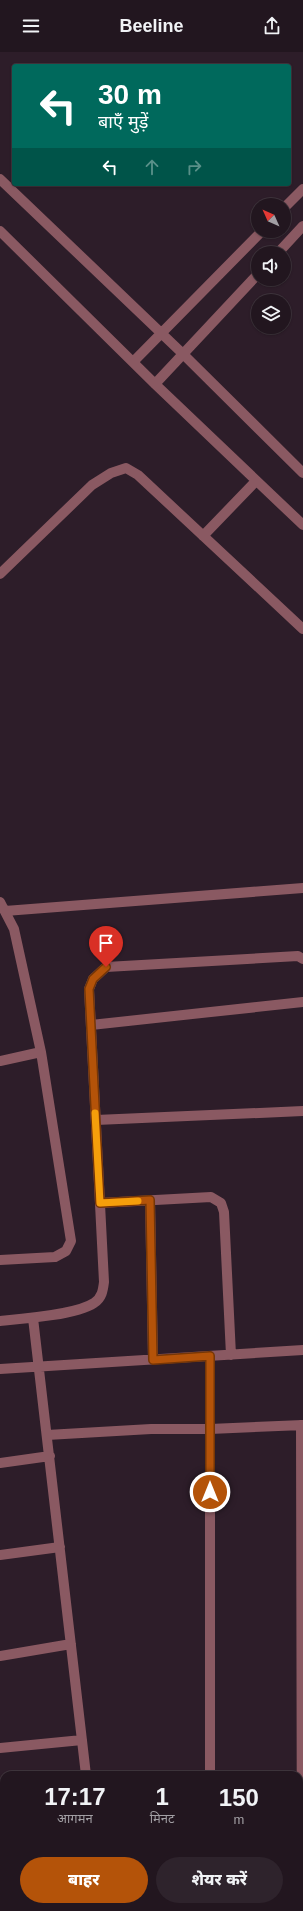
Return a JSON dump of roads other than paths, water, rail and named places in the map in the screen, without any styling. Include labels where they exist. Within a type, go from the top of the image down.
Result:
[{"type":"street","points":[[0,179],[182,353],[303,473]]},
{"type":"street","points":[[291,201],[303,189]]},
{"type":"street","points":[[284,246],[303,226]]},
{"type":"street","points":[[0,231],[155,384],[303,525]]},
{"type":"street","points":[[133,362],[255,238]]},
{"type":"street","points":[[155,384],[182,353],[251,281]]},
{"type":"street","points":[[0,574],[92,485],[111,473],[126,468],[138,475],[303,629]]},
{"type":"street","points":[[203,536],[256,481]]},
{"type":"street","points":[[0,1260],[55,1257],[66,1251],[71,1241],[42,1052],[14,929],[2,907],[303,888]]},
{"type":"street","points":[[0,1321],[33,1318],[84,1308],[95,1303],[102,1294],[104,1282],[89,989],[93,979],[106,967],[298,956],[303,959]]},
{"type":"street","points":[[91,1025],[303,1002]]},
{"type":"street","points":[[0,1061],[42,1052]]},
{"type":"street","points":[[96,1120],[303,1111]]},
{"type":"street","points":[[100,1203],[211,1197],[220,1203],[224,1212],[231,1355]]},
{"type":"street","points":[[150,1200],[153,1360]]},
{"type":"street","points":[[33,1318],[40,1367],[86,1771]]},
{"type":"street","points":[[0,1369],[303,1350]]},
{"type":"street","points":[[210,1356],[210,1771]]},
{"type":"street","points":[[47,1435],[151,1429],[210,1429],[302,1425],[302,1771]]},
{"type":"street","points":[[0,1463],[50,1456]]},
{"type":"street","points":[[0,1555],[60,1547]]},
{"type":"street","points":[[0,1656],[71,1644]]},
{"type":"street","points":[[0,1748],[82,1740]]}]
